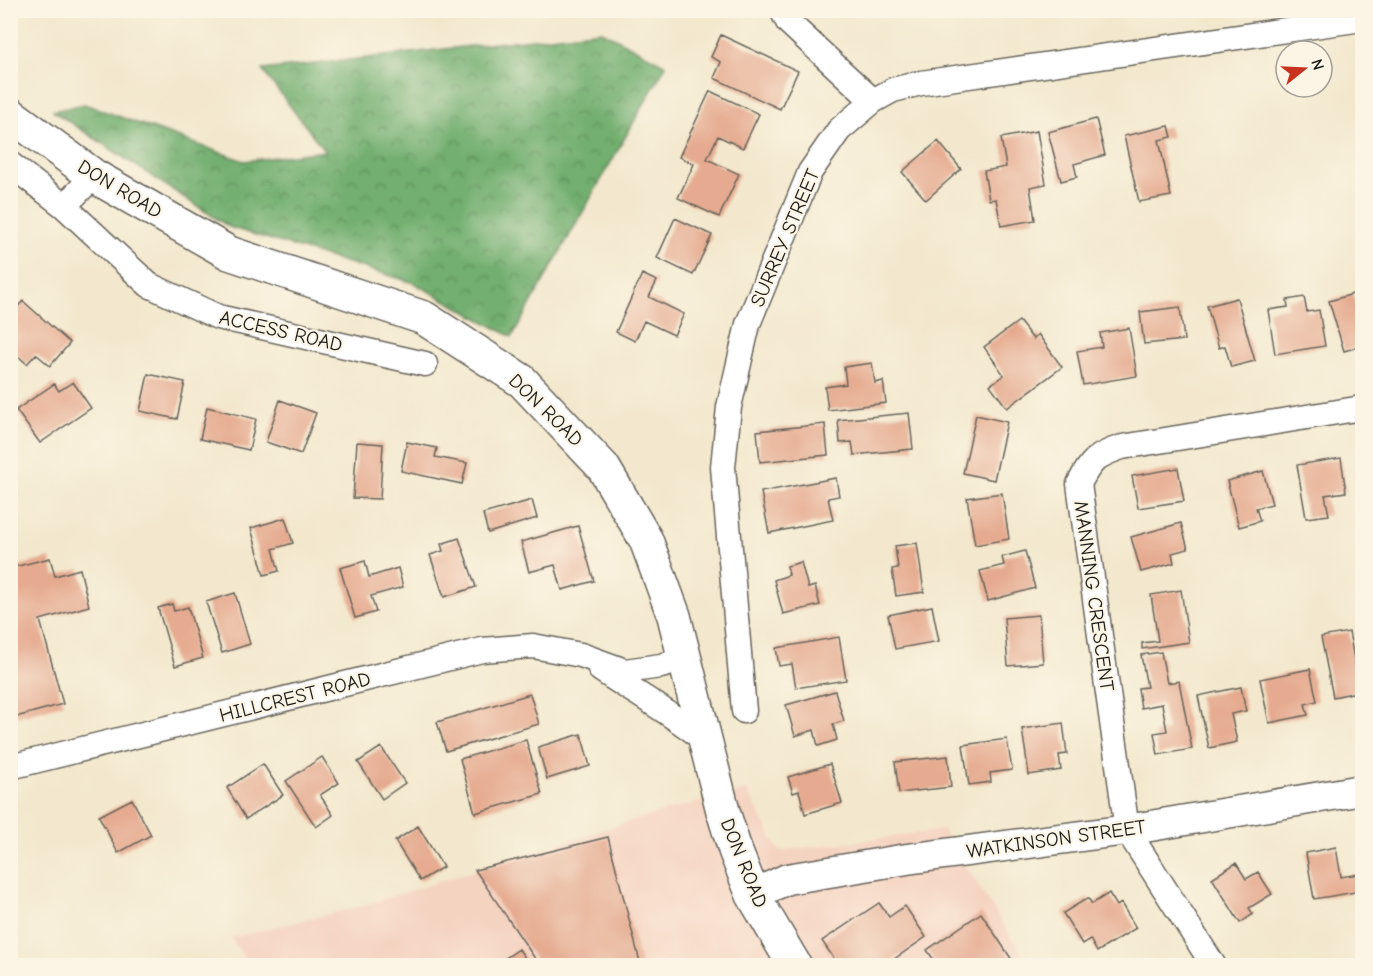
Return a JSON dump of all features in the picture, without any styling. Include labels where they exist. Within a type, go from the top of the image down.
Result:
[{"type":"main road","name":"DON ROAD","points":[[10,114],[94,176],[229,253],[424,318],[522,381],[603,467],[646,540],[674,616],[735,850],[753,895],[795,966]]},
{"type":"street","points":[[782,10],[788,22],[873,101]]},
{"type":"street","name":"SURREY STREET","points":[[744,711],[723,467],[729,407],[748,324],[810,172],[839,130],[873,101],[893,90],[921,83],[1362,19]]},
{"type":"street","name":"ACCESS ROAD","points":[[10,164],[63,206],[149,285],[218,317],[425,364]]},
{"type":"street","points":[[63,206],[94,176]]},
{"type":"street","name":"MANNING CRESCENT","points":[[1127,830],[1079,484],[1084,474],[1092,462],[1107,452],[1122,447],[1362,408]]},
{"type":"street","name":"HILLCREST ROAD","points":[[10,767],[482,650],[533,646],[581,655],[625,671],[661,666],[686,658]]},
{"type":"street","name":"HILLCREST ROAD","points":[[581,655],[706,741]]},
{"type":"street","name":"WATKINSON STREET","points":[[753,895],[788,879],[907,859],[1127,830],[1362,790]]},
{"type":"street","points":[[1127,830],[1214,966]]},
{"type":"shaded area","points":[[747,790],[779,851],[943,830],[1029,965],[249,966],[231,938],[362,906],[654,814]]},
{"type":"green space","points":[[602,31],[666,65],[512,337],[414,283],[229,227],[53,111],[84,104],[244,161],[325,151],[262,70]]},
{"type":"building","points":[[721,35],[798,71],[780,109],[714,78],[721,62],[711,57]]},
{"type":"building","points":[[710,91],[759,114],[743,148],[718,136],[707,159],[739,174],[719,217],[678,198],[694,164],[679,157]]},
{"type":"building","points":[[1096,119],[1105,155],[1074,164],[1077,177],[1061,181],[1048,132]]},
{"type":"building","points":[[1169,126],[1172,137],[1159,140],[1171,196],[1139,202],[1124,136]]},
{"type":"building","points":[[1037,131],[1046,184],[1030,187],[1035,220],[1001,226],[996,199],[989,200],[984,171],[1006,167],[1001,138]]},
{"type":"building","points":[[938,141],[961,169],[926,200],[902,172]]},
{"type":"building","points":[[675,218],[712,235],[693,275],[657,258]]},
{"type":"building","points":[[642,274],[657,281],[649,297],[684,314],[674,335],[644,321],[635,341],[616,332]]},
{"type":"building","points":[[1353,294],[1358,312],[1362,310],[1362,346],[1344,351],[1329,301]]},
{"type":"building","points":[[1304,297],[1307,312],[1319,310],[1325,346],[1275,354],[1268,310],[1288,307],[1287,300]]},
{"type":"building","points":[[1237,298],[1255,361],[1231,367],[1225,346],[1219,348],[1207,306]]},
{"type":"building","points":[[23,301],[70,343],[50,366],[36,354],[27,364],[10,349],[10,315]]},
{"type":"building","points":[[1180,307],[1184,340],[1144,344],[1140,312]]},
{"type":"building","points":[[1019,321],[1033,339],[1038,334],[1062,367],[1007,408],[990,385],[1004,375],[984,347]]},
{"type":"building","points":[[1129,328],[1137,376],[1083,385],[1077,351],[1102,347],[1100,333]]},
{"type":"building","points":[[872,363],[875,383],[883,381],[886,403],[828,410],[825,387],[846,384],[844,367]]},
{"type":"building","points":[[148,374],[185,382],[177,419],[140,411]]},
{"type":"building","points":[[73,382],[91,408],[40,443],[16,410],[54,384],[59,391]]},
{"type":"building","points":[[280,400],[316,413],[301,454],[266,442]]},
{"type":"building","points":[[207,407],[256,419],[249,450],[200,439]]},
{"type":"building","points":[[909,413],[913,449],[854,455],[852,442],[840,443],[838,420]]},
{"type":"building","points":[[976,415],[1007,422],[994,480],[963,473]]},
{"type":"building","points":[[825,424],[828,455],[760,462],[757,431]]},
{"type":"building","points":[[357,442],[383,444],[380,499],[353,498]]},
{"type":"building","points":[[407,442],[437,448],[435,457],[467,463],[462,484],[401,471]]},
{"type":"building","points":[[1341,458],[1346,492],[1325,495],[1329,515],[1306,518],[1297,465]]},
{"type":"building","points":[[1178,468],[1184,501],[1138,508],[1132,476]]},
{"type":"building","points":[[1263,471],[1272,504],[1256,508],[1260,521],[1239,527],[1227,481]]},
{"type":"building","points":[[836,478],[839,496],[828,498],[833,520],[769,533],[761,492]]},
{"type":"building","points":[[1002,493],[1009,539],[975,545],[967,498]]},
{"type":"building","points":[[532,500],[537,518],[488,533],[483,514]]},
{"type":"building","points":[[285,518],[293,543],[273,549],[279,571],[264,575],[251,528]]},
{"type":"building","points":[[1181,523],[1188,549],[1172,553],[1174,563],[1141,572],[1131,537]]},
{"type":"building","points":[[578,526],[594,581],[562,590],[555,565],[529,572],[521,542]]},
{"type":"building","points":[[459,538],[476,587],[444,597],[430,555],[443,551],[441,544]]},
{"type":"building","points":[[917,543],[924,592],[896,596],[892,569],[898,568],[895,546]]},
{"type":"building","points":[[1025,551],[1035,588],[988,601],[980,571],[1004,565],[1002,557]]},
{"type":"building","points":[[50,558],[55,576],[80,569],[89,606],[40,620],[63,704],[16,717],[10,696],[10,568]]},
{"type":"building","points":[[365,561],[369,577],[398,568],[403,587],[371,596],[376,612],[355,618],[340,568]]},
{"type":"building","points":[[801,562],[808,588],[815,586],[820,605],[783,614],[774,580],[789,575],[787,566]]},
{"type":"building","points":[[1181,590],[1189,642],[1142,649],[1142,643],[1158,641],[1151,595]]},
{"type":"building","points":[[235,593],[250,644],[222,653],[206,602]]},
{"type":"building","points":[[172,604],[174,611],[188,607],[203,658],[175,666],[158,608]]},
{"type":"building","points":[[932,606],[939,641],[895,649],[888,615]]},
{"type":"building","points":[[1039,615],[1043,663],[1008,666],[1004,618]]},
{"type":"building","points":[[1349,632],[1355,664],[1362,662],[1362,691],[1333,697],[1321,637]]},
{"type":"building","points":[[839,637],[846,680],[796,688],[792,664],[779,666],[776,648]]},
{"type":"building","points":[[1161,652],[1167,683],[1179,681],[1192,749],[1158,755],[1154,733],[1167,731],[1162,704],[1141,708],[1138,688],[1147,687],[1141,655]]},
{"type":"building","points":[[1310,669],[1317,701],[1305,704],[1308,715],[1269,723],[1260,679]]},
{"type":"building","points":[[1241,687],[1246,711],[1231,714],[1237,742],[1209,748],[1198,696]]},
{"type":"building","points":[[835,691],[844,721],[833,724],[837,740],[818,746],[814,730],[795,736],[786,705]]},
{"type":"building","points":[[530,694],[539,724],[446,751],[437,722]]},
{"type":"building","points":[[1063,723],[1067,754],[1059,755],[1061,770],[1029,775],[1022,729]]},
{"type":"building","points":[[581,734],[590,766],[547,779],[538,747]]},
{"type":"building","points":[[1007,739],[1012,770],[990,773],[991,782],[969,785],[963,745]]},
{"type":"building","points":[[526,740],[542,794],[475,813],[460,759]]},
{"type":"building","points":[[381,747],[405,783],[382,799],[358,762]]},
{"type":"building","points":[[948,756],[951,787],[899,793],[895,762]]},
{"type":"building","points":[[322,757],[339,783],[320,795],[333,815],[316,827],[286,781]]},
{"type":"building","points":[[263,764],[283,795],[246,819],[227,788]]},
{"type":"building","points":[[830,764],[842,803],[805,814],[799,791],[793,793],[788,777]]},
{"type":"building","points":[[132,799],[151,835],[118,853],[99,816]]},
{"type":"building","points":[[418,826],[443,867],[420,881],[395,841]]},
{"type":"building","points":[[608,837],[641,966],[540,966],[475,870]]},
{"type":"building","points":[[1336,847],[1341,877],[1359,874],[1362,891],[1314,899],[1306,853]]},
{"type":"building","points":[[1236,863],[1246,879],[1258,872],[1272,894],[1249,908],[1253,914],[1240,923],[1212,878]]},
{"type":"building","points":[[1109,893],[1117,906],[1121,903],[1136,928],[1097,952],[1090,939],[1082,944],[1063,913],[1088,898],[1092,904]]},
{"type":"building","points":[[879,903],[889,917],[905,906],[926,937],[884,966],[839,966],[822,941]]},
{"type":"building","points":[[981,913],[1016,966],[938,966],[927,950]]},
{"type":"building","points":[[519,949],[530,966],[494,966]]}]
